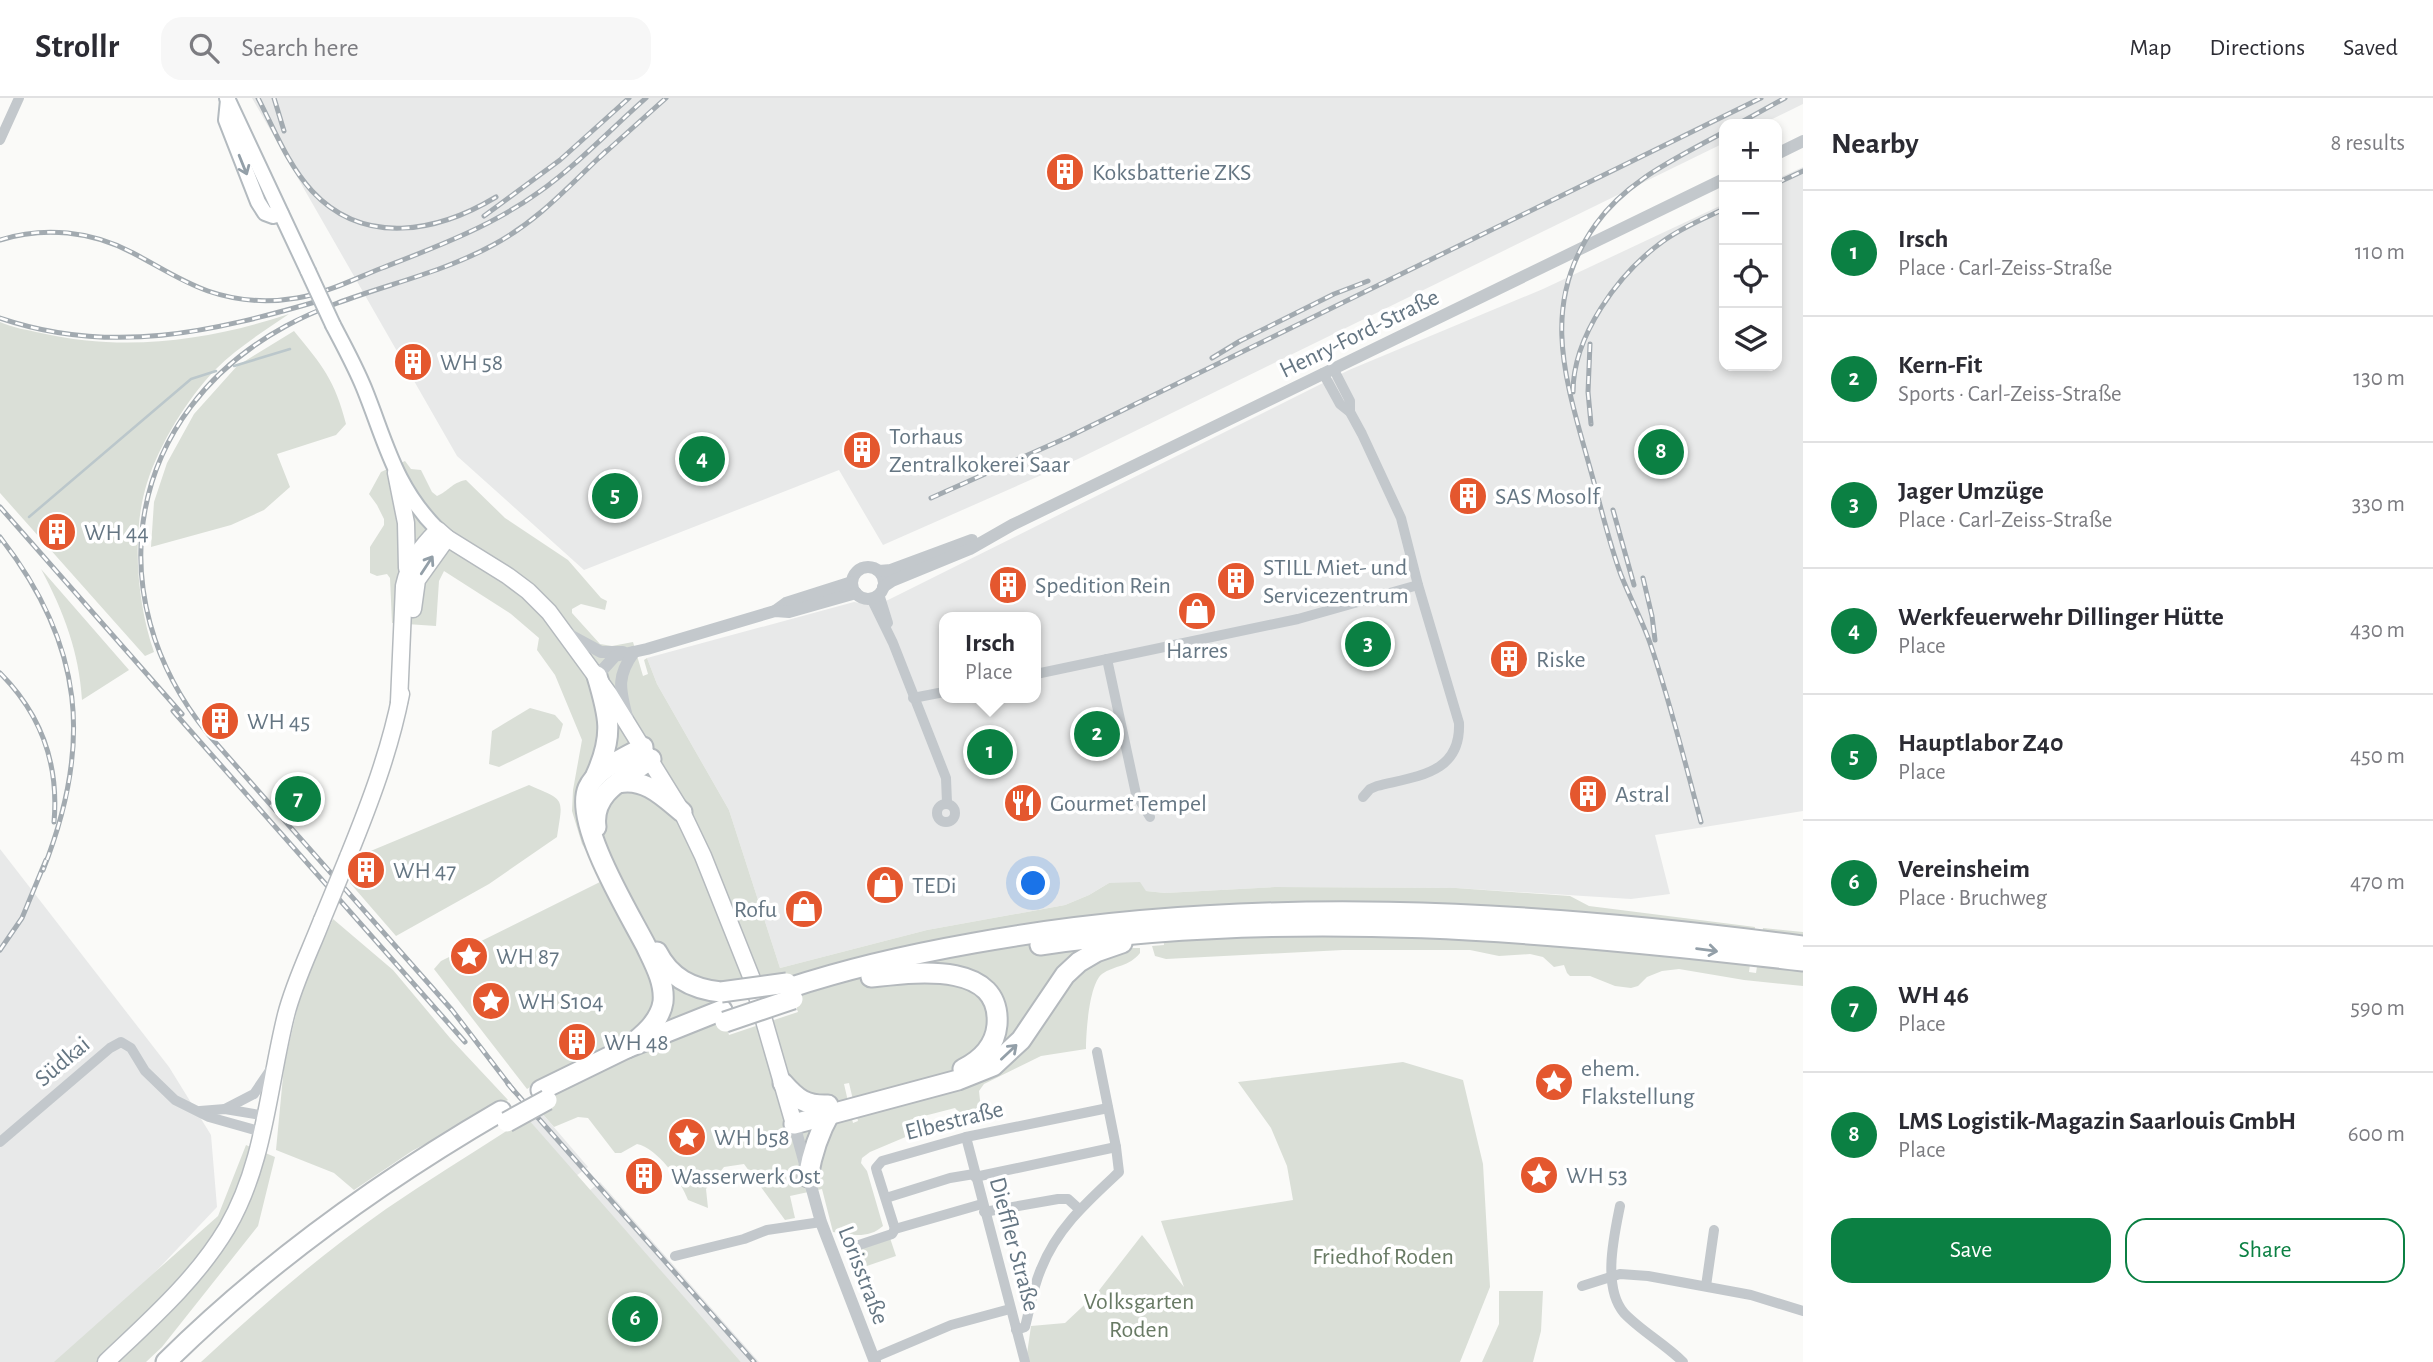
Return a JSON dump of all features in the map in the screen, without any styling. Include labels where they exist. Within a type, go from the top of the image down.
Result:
[{"type":"highway","points":[[597,676],[609,724],[606,749],[585,799],[587,823],[656,968],[663,992],[659,1015],[645,1034],[628,1048]]},
{"type":"highway","points":[[595,778],[608,767],[647,753]]},
{"type":"highway","points":[[647,753],[602,797],[596,807],[597,828],[662,962],[674,975],[723,1008]]},
{"type":"highway","points":[[618,783],[627,781],[643,784],[682,812]]},
{"type":"highway","points":[[166,1362],[232,1300],[319,1229],[401,1172],[628,1048],[723,1008],[789,990],[1010,949],[1162,928],[1334,911],[1474,915],[1660,930],[1803,946]]},
{"type":"highway","points":[[1162,928],[1199,930],[1259,926],[1335,926],[1475,929],[1642,942],[1803,961]]},
{"type":"highway","points":[[544,1095],[609,1069],[723,1008],[789,990],[813,979],[942,949],[1033,933],[1128,932]]},
{"type":"highway","points":[[783,1083],[809,1105],[829,1109],[958,1080],[993,1066],[1021,1041],[1065,975],[1079,962],[1128,932]]},
{"type":"highway","points":[[793,1119],[956,1073],[986,1054],[993,1043],[998,1018],[995,1008],[983,989],[973,981],[936,972],[871,976]]},
{"type":"highway","points":[[808,1177],[812,1153],[829,1109]]},
{"type":"highway","points":[[184,1362],[240,1309],[327,1238],[504,1116]]},
{"type":"main road","points":[[228,99],[363,385],[396,473],[407,523],[407,571],[399,702]]},
{"type":"main road","points":[[396,473],[423,513],[443,534],[528,591],[549,612],[597,676],[647,753],[682,812],[703,856],[752,979],[793,1119]]},
{"type":"main road","points":[[407,571],[414,557],[443,534]]},
{"type":"main road","points":[[106,1362],[174,1296],[220,1238],[248,1183],[266,1116],[288,1006],[379,778],[399,702],[417,580],[443,534]]},
{"type":"street","points":[[0,140],[19,98]]},
{"type":"street","points":[[1782,152],[1803,141]]},
{"type":"street","name":"Henry-Ford-Straße","points":[[878,593],[892,581],[970,549],[1012,525],[1719,181]]},
{"type":"street","points":[[1328,371],[1350,401],[1350,412],[1401,518],[1418,585],[1458,715],[1460,733],[1458,742],[1442,766],[1377,786],[1363,797]]},
{"type":"street","name":"Henry-Ford-Straße","points":[[879,571],[891,570],[1012,525]]},
{"type":"street","points":[[878,593],[863,598],[854,588],[855,573],[863,567],[872,567],[879,571],[883,579],[878,593],[913,698],[946,778],[947,803]]},
{"type":"street","points":[[1041,673],[1298,619],[1418,585]]},
{"type":"street","points":[[597,676],[615,656],[775,611],[789,612],[854,588]]},
{"type":"street","points":[[565,632],[601,652],[634,652]]},
{"type":"street","points":[[629,724],[620,681],[634,652]]},
{"type":"street","points":[[1107,659],[1136,794],[1150,817]]},
{"type":"street","points":[[913,698],[939,693]]},
{"type":"street","name":"Südkai","points":[[0,1142],[110,1048],[121,1042],[131,1048],[145,1071],[166,1094],[200,1111]]},
{"type":"street","points":[[1016,1330],[1025,1327],[1040,1271],[1064,1227],[1079,1209],[1119,1172],[1097,1052]]},
{"type":"street","points":[[225,1110],[254,1094],[275,1064]]},
{"type":"street","name":"Elbestraße","points":[[895,1229],[876,1168],[882,1161],[966,1137],[1108,1108]]},
{"type":"street","points":[[200,1111],[225,1110],[266,1116]]},
{"type":"street","points":[[200,1111],[208,1117],[262,1132]]},
{"type":"street","name":"Lorisstraße","points":[[793,1119],[821,1222],[874,1360]]},
{"type":"street","name":"Dieffler Straße","points":[[966,1137],[1025,1362]]},
{"type":"street","points":[[886,1198],[950,1178],[975,1176],[1116,1147]]},
{"type":"street","points":[[853,1247],[892,1234],[895,1229],[983,1208],[1068,1199],[1079,1209]]},
{"type":"street","points":[[1620,1206],[1611,1275],[1620,1307],[1683,1362]]},
{"type":"street","points":[[675,1256],[744,1239],[767,1230],[821,1222]]},
{"type":"street","points":[[1706,1286],[1714,1230]]},
{"type":"street","points":[[1583,1286],[1611,1275],[1638,1275],[1706,1286],[1802,1308]]},
{"type":"street","points":[[874,1360],[951,1325],[1010,1309]]},
{"type":"shaded area","points":[[252,98],[1803,98],[1803,104],[1772,119],[1719,119],[1719,145],[1078,459],[883,545],[839,470],[584,570],[457,456]]},
{"type":"shaded area","points":[[1803,167],[1803,811],[1655,835],[1670,894],[1631,899],[1456,888],[1275,887],[1165,893],[1109,883],[1065,905],[927,930],[780,968],[729,810],[657,684],[647,658],[854,602],[872,605],[888,600],[1349,370],[1543,289],[1719,206],[1719,371],[1782,371],[1782,177]]},
{"type":"shaded area","points":[[0,849],[169,1067],[211,1135],[217,1207],[86,1345],[66,1362],[0,1362]]},
{"type":"shaded area","points":[[540,1111],[588,1167],[576,1176],[529,1120]]},
{"type":"shaded area","points":[[600,1182],[759,1362],[741,1362],[589,1191]]},
{"type":"green space","points":[[289,314],[251,340],[216,369],[176,422],[159,453],[147,483],[139,524],[140,591],[154,652],[145,656],[0,493],[0,322],[20,329],[72,339],[135,342],[197,337]]},
{"type":"green space","points":[[294,331],[326,374],[346,424],[336,435],[277,454],[290,487],[264,510],[231,525],[151,547],[154,502],[167,463],[194,414],[237,366]]},
{"type":"green space","points":[[405,461],[411,469],[421,470],[432,492],[437,496],[466,480],[505,518],[568,560],[601,598],[607,601],[605,610],[581,604],[572,609],[572,613],[600,644],[612,646],[633,642],[643,676],[648,674],[644,660],[647,658],[657,684],[729,810],[780,968],[927,930],[1065,905],[1109,883],[1140,882],[1146,891],[1165,893],[1275,887],[1456,888],[1570,896],[1589,906],[1755,927],[1749,972],[1756,973],[1763,928],[1803,932],[1803,986],[1679,969],[1662,971],[1631,988],[1615,986],[1590,976],[1570,976],[1564,965],[1554,967],[1543,957],[1530,954],[1499,956],[1470,950],[1343,950],[1166,959],[1155,956],[1152,946],[1164,945],[1160,910],[1126,913],[1129,948],[1140,948],[1140,953],[1131,961],[1102,974],[1098,979],[1089,1009],[1086,1049],[1041,1056],[984,1084],[979,1091],[982,1119],[977,1123],[969,1124],[955,1108],[924,1116],[915,1133],[862,1158],[861,1163],[867,1171],[883,1226],[878,1230],[860,1235],[833,1232],[822,1189],[790,1196],[795,1218],[785,1220],[744,1164],[724,1167],[706,1189],[708,1208],[688,1200],[667,1166],[645,1147],[637,1144],[621,1153],[615,1153],[588,1118],[578,1117],[554,1127],[540,1111],[537,1083],[527,1089],[434,969],[441,961],[602,881],[589,849],[585,849],[582,844],[572,811],[582,740],[555,675],[537,650],[539,638],[511,614],[444,571],[439,581],[436,626],[392,623],[390,578],[387,574],[377,576],[370,573],[370,547],[384,525],[384,519],[369,494],[381,472]],"holes":[[[785,976],[798,1012],[729,1035],[722,1010],[721,985]],[[849,1083],[858,1121],[853,1123],[844,1084]]]},
{"type":"green space","points":[[41,569],[129,670],[82,700],[78,665],[69,633]]},
{"type":"green space","points":[[530,708],[555,715],[563,724],[559,738],[499,767],[489,764],[492,731]]},
{"type":"green space","points":[[529,785],[550,794],[559,802],[561,807],[557,837],[489,884],[396,936],[350,883],[361,855]]},
{"type":"green space","points":[[333,919],[393,970],[450,1038],[508,1100],[412,1151],[354,1190],[334,1173],[276,1150],[284,1066],[302,988]]},
{"type":"green space","name":"Friedhof Roden","points":[[1403,1062],[1463,1080],[1483,1164],[1490,1287],[1460,1362],[1029,1362],[1027,1354],[1031,1326],[1065,1323],[1097,1293],[1142,1235],[1184,1287],[1161,1221],[1293,1200],[1287,1166],[1271,1128],[1238,1082]]},
{"type":"green space","points":[[529,1120],[741,1362],[201,1362],[291,1282],[361,1227],[511,1128]]},
{"type":"green space","points":[[246,1145],[275,1157],[258,1226],[162,1347],[146,1362],[54,1362],[218,1216]]},
{"type":"green space","points":[[890,1238],[896,1256],[861,1268],[854,1251]]},
{"type":"green space","points":[[1499,1291],[1543,1291],[1541,1331],[1533,1362],[1482,1362],[1499,1324]]},
{"type":"waterway","points":[[234,366],[290,349]]},
{"type":"waterway","points":[[29,517],[191,379],[216,371]]},
{"type":"railway","points":[[258,98],[303,181],[332,209],[355,220],[378,227],[426,225],[450,219],[496,197]]},
{"type":"railway","points":[[274,98],[284,131]]},
{"type":"railway","points":[[484,216],[560,160],[629,98]]},
{"type":"railway","points":[[0,240],[51,232],[85,236],[117,246],[189,283],[219,294],[264,301],[308,296],[443,244],[521,204],[567,170],[646,98]]},
{"type":"railway","points":[[599,158],[666,98]]},
{"type":"railway","points":[[931,498],[1066,438],[1761,98]]},
{"type":"railway","points":[[1747,119],[1785,98]]},
{"type":"railway","points":[[1701,822],[1647,634],[1616,562],[1608,535],[1566,374],[1562,314],[1567,284],[1578,254],[1609,208],[1638,182],[1719,135]]},
{"type":"railway","points":[[514,1091],[452,1010],[208,734],[172,680],[150,624],[141,566],[145,510],[162,456],[191,406],[232,363],[286,326],[311,314],[442,268],[509,236],[539,214],[606,151]]},
{"type":"railway","points":[[1779,182],[1803,171]]},
{"type":"railway","points":[[1573,392],[1581,349],[1601,308],[1615,289],[1630,271],[1662,242],[1719,211]]},
{"type":"railway","points":[[1212,358],[1334,294],[1368,281]]},
{"type":"railway","points":[[0,318],[82,336],[162,335],[241,322],[322,300]]},
{"type":"railway","points":[[1590,344],[1588,392],[1591,424]]},
{"type":"railway","points":[[0,507],[182,714]]},
{"type":"railway","points":[[1613,510],[1634,585]]},
{"type":"railway","points":[[0,537],[28,577],[49,617],[64,657],[72,697],[74,738],[69,780],[59,824],[43,870]]},
{"type":"railway","points":[[1643,578],[1655,640]]},
{"type":"railway","points":[[0,673],[26,706],[44,742],[53,780],[54,822]]},
{"type":"railway","points":[[173,711],[465,1042]]},
{"type":"railway","points":[[0,950],[22,918],[46,860]]},
{"type":"railway","points":[[508,1084],[754,1362]]},
{"type":"place","name":"Koksbatterie ZKS","points":[[1065,172]]},
{"type":"place","name":"WH 58","points":[[413,362]]},
{"type":"place","name":"Torhaus Zentralkokerei Saar","points":[[862,450]]},
{"type":"place","name":"LMS Logistik-Magazin Saarlouis GmbH","points":[[1661,452]]},
{"type":"place","name":"Werkfeuerwehr Dillinger Hütte","points":[[702,459]]},
{"type":"place","name":"Hauptlabor Z40","points":[[615,496]]},
{"type":"place","name":"SAS Mosolf","points":[[1468,496]]},
{"type":"place","name":"WH 44","points":[[57,532]]},
{"type":"place","name":"STILL Miet- und Servicezentrum","points":[[1236,581]]},
{"type":"place","name":"Spedition Rein","points":[[1008,585]]},
{"type":"place","name":"Harres","points":[[1197,611]]},
{"type":"place","name":"Jager Umzüge","points":[[1368,644]]},
{"type":"place","name":"Riske","points":[[1509,659]]},
{"type":"place","name":"WH 45","points":[[220,721]]},
{"type":"place","name":"Kern-Fit","points":[[1097,734]]},
{"type":"place","name":"Irsch","points":[[990,752]]},
{"type":"place","name":"Astral","points":[[1588,794]]},
{"type":"place","name":"WH 46","points":[[298,799]]},
{"type":"place","name":"Gourmet Tempel","points":[[1023,803]]},
{"type":"place","name":"WH 47","points":[[366,870]]},
{"type":"place","name":"TEDi","points":[[885,885]]},
{"type":"place","name":"Rofu","points":[[804,909]]},
{"type":"place","name":"WH 87","points":[[469,956]]},
{"type":"place","name":"WH S104","points":[[491,1001]]},
{"type":"place","name":"WH 48","points":[[577,1042]]},
{"type":"place","name":"ehem. Flakstellung","points":[[1554,1082]]},
{"type":"place","name":"WH b58","points":[[687,1137]]},
{"type":"place","name":"WH 53","points":[[1539,1175]]},
{"type":"place","name":"Wasserwerk Ost","points":[[644,1176]]},
{"type":"place","name":"Vereinsheim","points":[[635,1319]]},
{"type":"park label","name":"Volksgarten Roden","points":[[1139,1315]]}]
